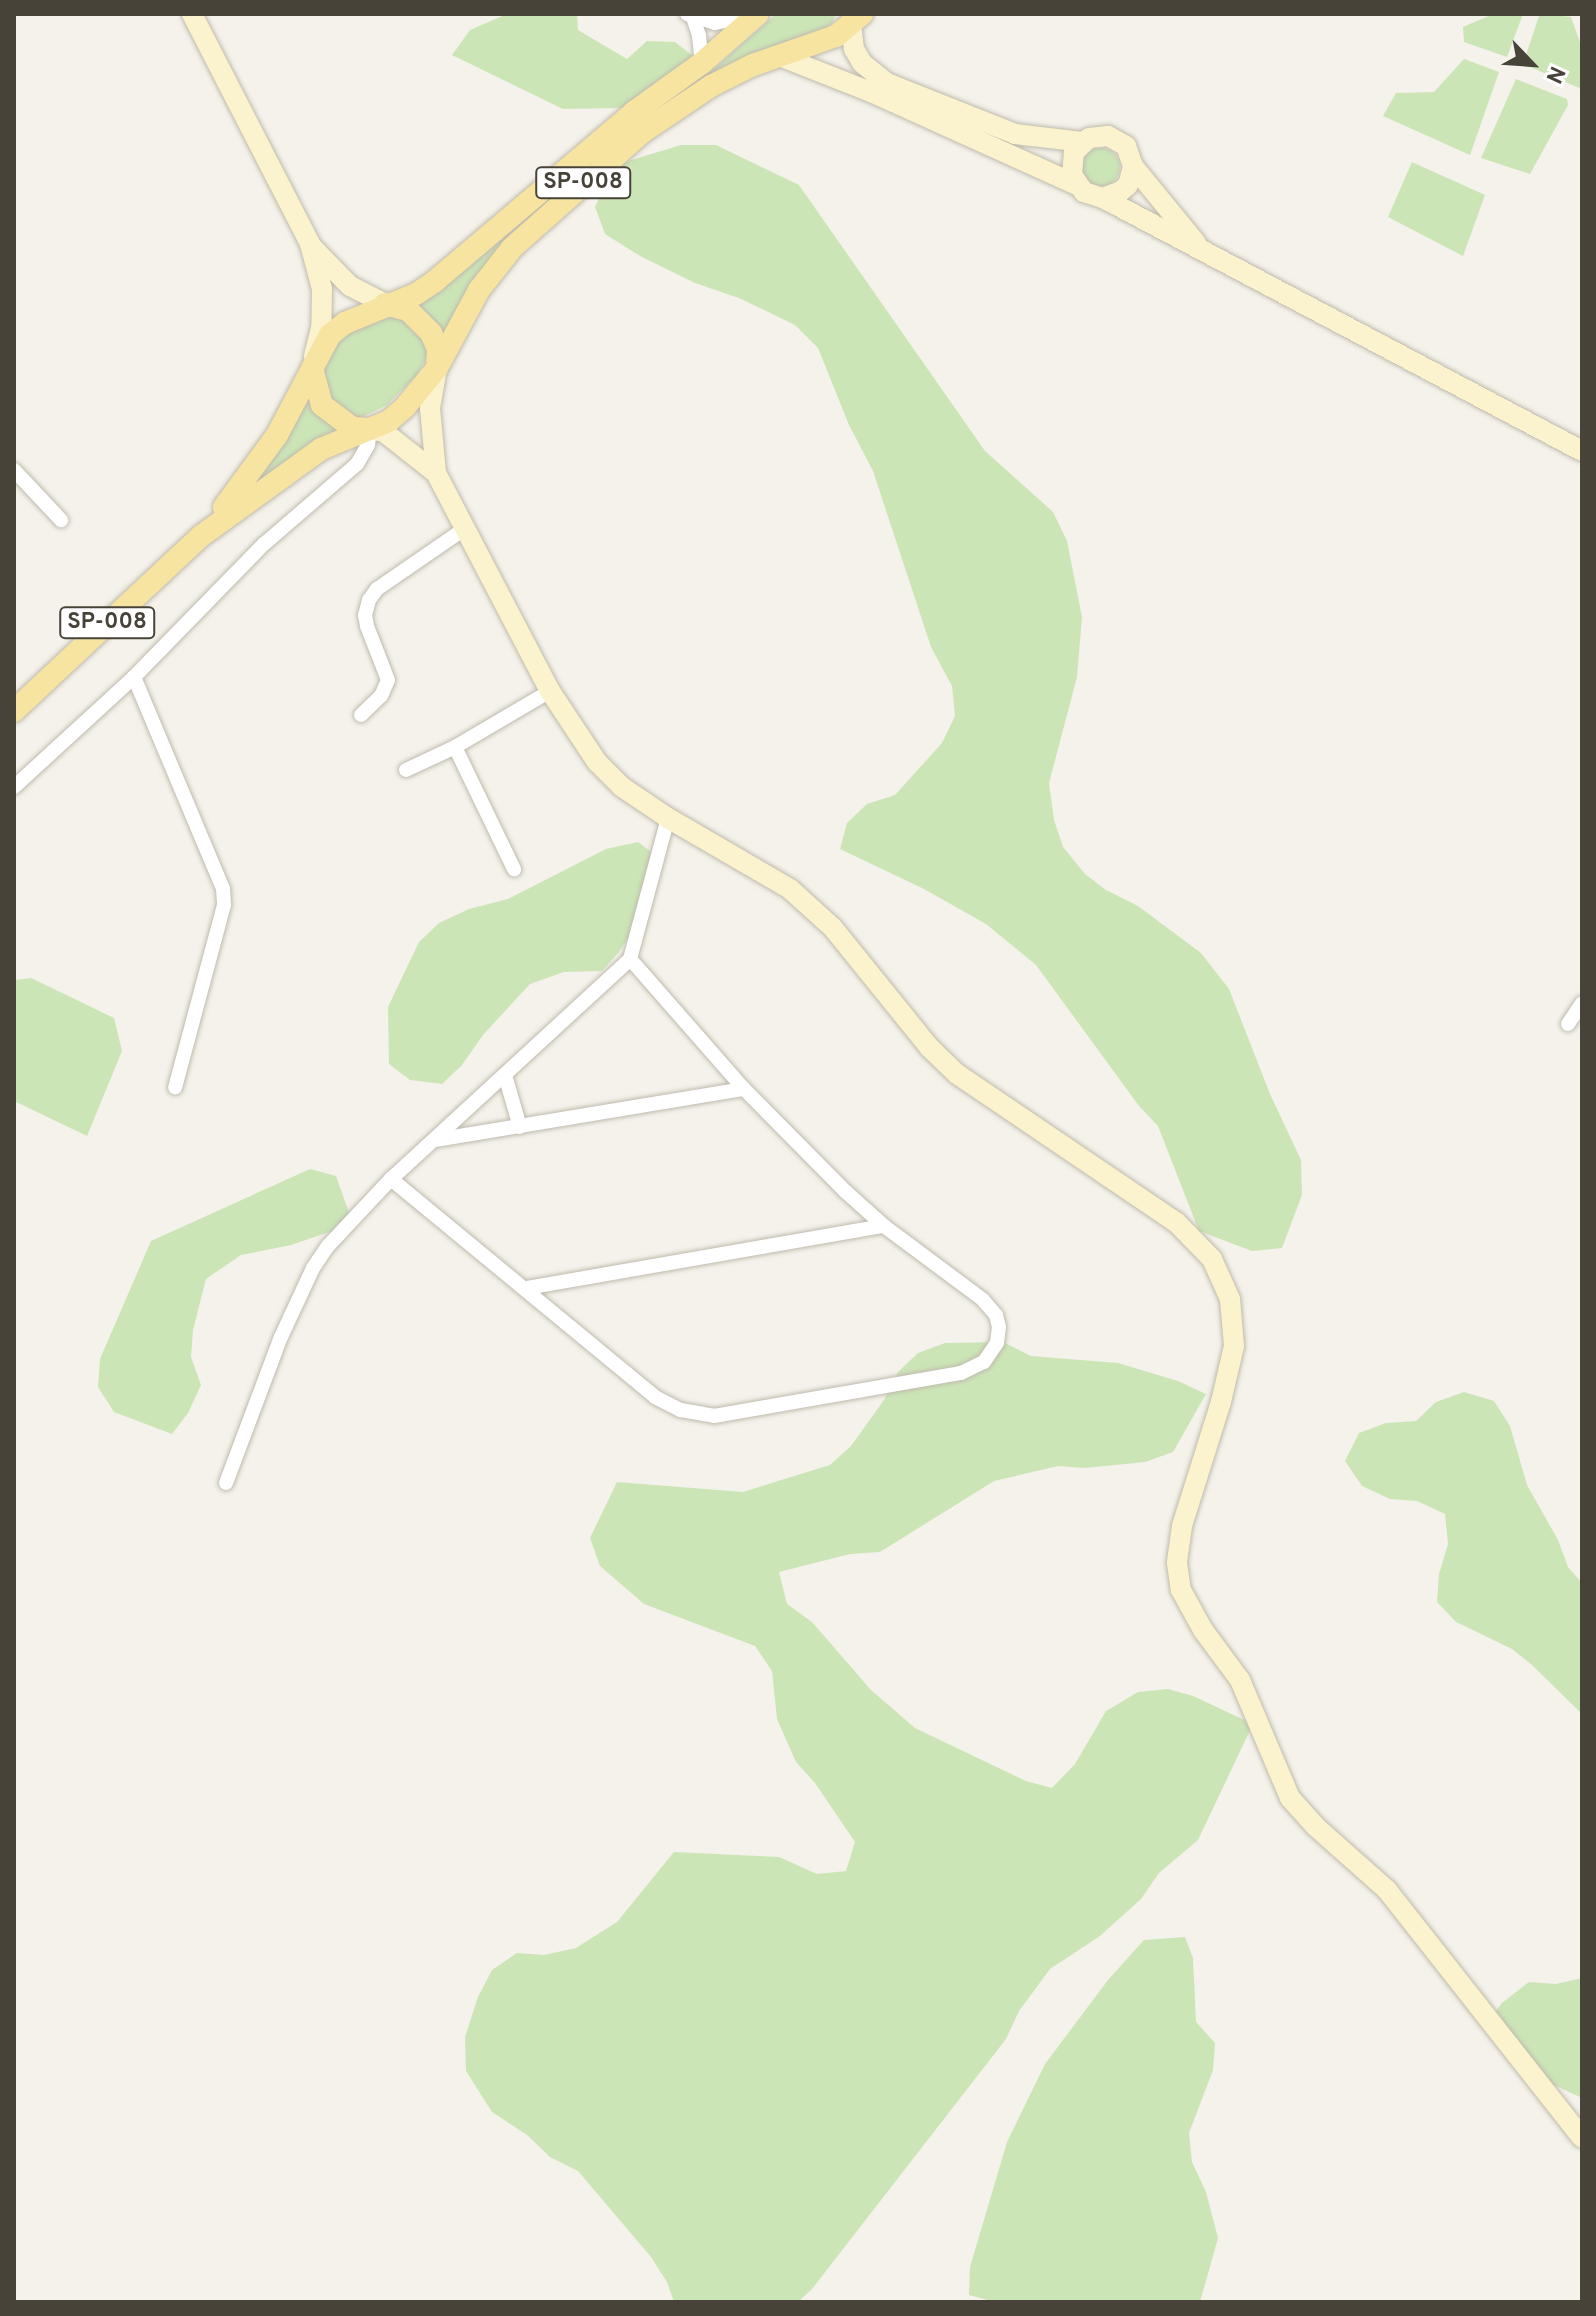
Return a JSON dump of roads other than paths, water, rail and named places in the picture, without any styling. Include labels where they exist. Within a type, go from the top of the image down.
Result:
[{"type":"main road","points":[[192,14],[310,244],[322,289],[322,309],[312,368],[322,405],[353,428],[384,432],[436,473]]},
{"type":"main road","name":"SP-008","points":[[201,536],[277,435],[330,335],[385,304],[416,294],[435,281],[634,112],[702,63],[757,15]]},
{"type":"main road","points":[[854,18],[854,49],[862,63],[887,83],[1015,134],[1082,142],[1104,135],[1118,139],[1126,146],[1133,166],[1204,252]]},
{"type":"main road","name":"SP-008","points":[[14,711],[201,536],[321,449],[370,429],[405,407],[437,368],[494,270],[566,198],[684,101],[753,65],[815,46],[854,18]]},
{"type":"main road","points":[[782,57],[873,93],[1077,185],[1084,192],[1103,198],[1582,451]]},
{"type":"main road","points":[[1077,185],[1071,163],[1082,142]]},
{"type":"main road","points":[[1103,198],[1121,191],[1132,176],[1133,166]]},
{"type":"main road","points":[[310,244],[350,286],[385,304],[408,310],[431,333],[438,349],[430,408],[436,473],[463,530],[550,691],[597,762],[622,787],[668,818],[790,889],[833,928],[929,1047],[957,1074],[1176,1222],[1212,1259],[1230,1299],[1234,1346],[1221,1402],[1182,1526],[1177,1563],[1181,1590],[1203,1630],[1240,1680],[1290,1798],[1324,1835],[1387,1890],[1582,2138]]},
{"type":"street","points":[[690,15],[715,23],[757,15]]},
{"type":"street","points":[[690,15],[699,36],[702,63]]},
{"type":"street","points":[[14,787],[134,677],[264,544],[357,464],[368,445],[370,429]]},
{"type":"street","points":[[14,470],[61,520]]},
{"type":"street","points":[[361,715],[381,696],[388,680],[367,626],[365,615],[369,600],[377,589],[463,530]]},
{"type":"street","points":[[134,677],[223,889],[224,905],[175,1088]]},
{"type":"street","points":[[406,770],[455,747],[550,691]]},
{"type":"street","points":[[455,747],[514,869]]},
{"type":"street","points":[[226,1483],[281,1337],[313,1268],[348,1223],[391,1179],[630,959],[668,818]]},
{"type":"street","points":[[391,1179],[527,1288],[655,1397],[699,1415],[714,1416],[961,1373],[984,1362],[997,1343],[996,1315],[982,1299],[884,1226],[744,1089],[630,959]]},
{"type":"street","points":[[1568,1024],[1582,1003]]},
{"type":"street","points":[[505,1075],[520,1127]]},
{"type":"street","points":[[434,1140],[744,1089]]},
{"type":"street","points":[[527,1288],[884,1226]]}]
